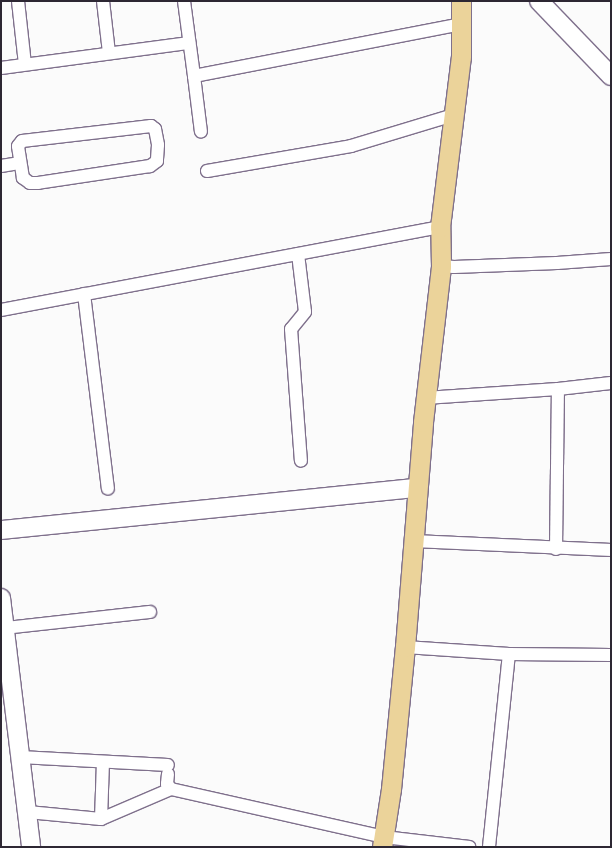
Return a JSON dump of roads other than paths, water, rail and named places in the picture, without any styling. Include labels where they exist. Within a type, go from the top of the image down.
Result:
[{"type":"main road","points":[[383,842],[391,789],[406,648],[425,398],[440,266],[440,227],[461,57],[461,1]]},
{"type":"street","points":[[18,1],[25,64]]},
{"type":"street","points":[[103,1],[109,53]]},
{"type":"street","points":[[184,1],[201,132]]},
{"type":"street","points":[[539,1],[611,76]]},
{"type":"street","points":[[194,76],[461,24]]},
{"type":"street","points":[[1,68],[189,43]]},
{"type":"street","points":[[207,171],[351,146],[454,115]]},
{"type":"street","points":[[151,126],[155,129],[158,145],[157,161],[150,166],[30,183],[23,178],[19,164],[18,146],[22,140],[151,126]]},
{"type":"street","points":[[1,166],[19,164]]},
{"type":"street","points":[[1,310],[440,227]]},
{"type":"street","points":[[298,254],[305,312],[291,329],[301,462]]},
{"type":"street","points":[[440,266],[491,266],[611,259]]},
{"type":"street","points":[[84,294],[108,488]]},
{"type":"street","points":[[425,398],[558,389],[611,383]]},
{"type":"street","points":[[556,549],[558,389]]},
{"type":"street","points":[[1,530],[418,488]]},
{"type":"street","points":[[414,541],[556,549],[611,550]]},
{"type":"street","points":[[1,598],[5,628],[5,666],[28,812],[31,847]]},
{"type":"street","points":[[5,628],[150,612]]},
{"type":"street","points":[[406,648],[509,654],[611,655]]},
{"type":"street","points":[[489,847],[509,654]]},
{"type":"street","points":[[20,757],[103,762],[168,770],[167,784],[171,789]]},
{"type":"street","points":[[101,819],[103,762]]},
{"type":"street","points":[[28,812],[101,819],[171,789],[383,842],[469,847]]}]
